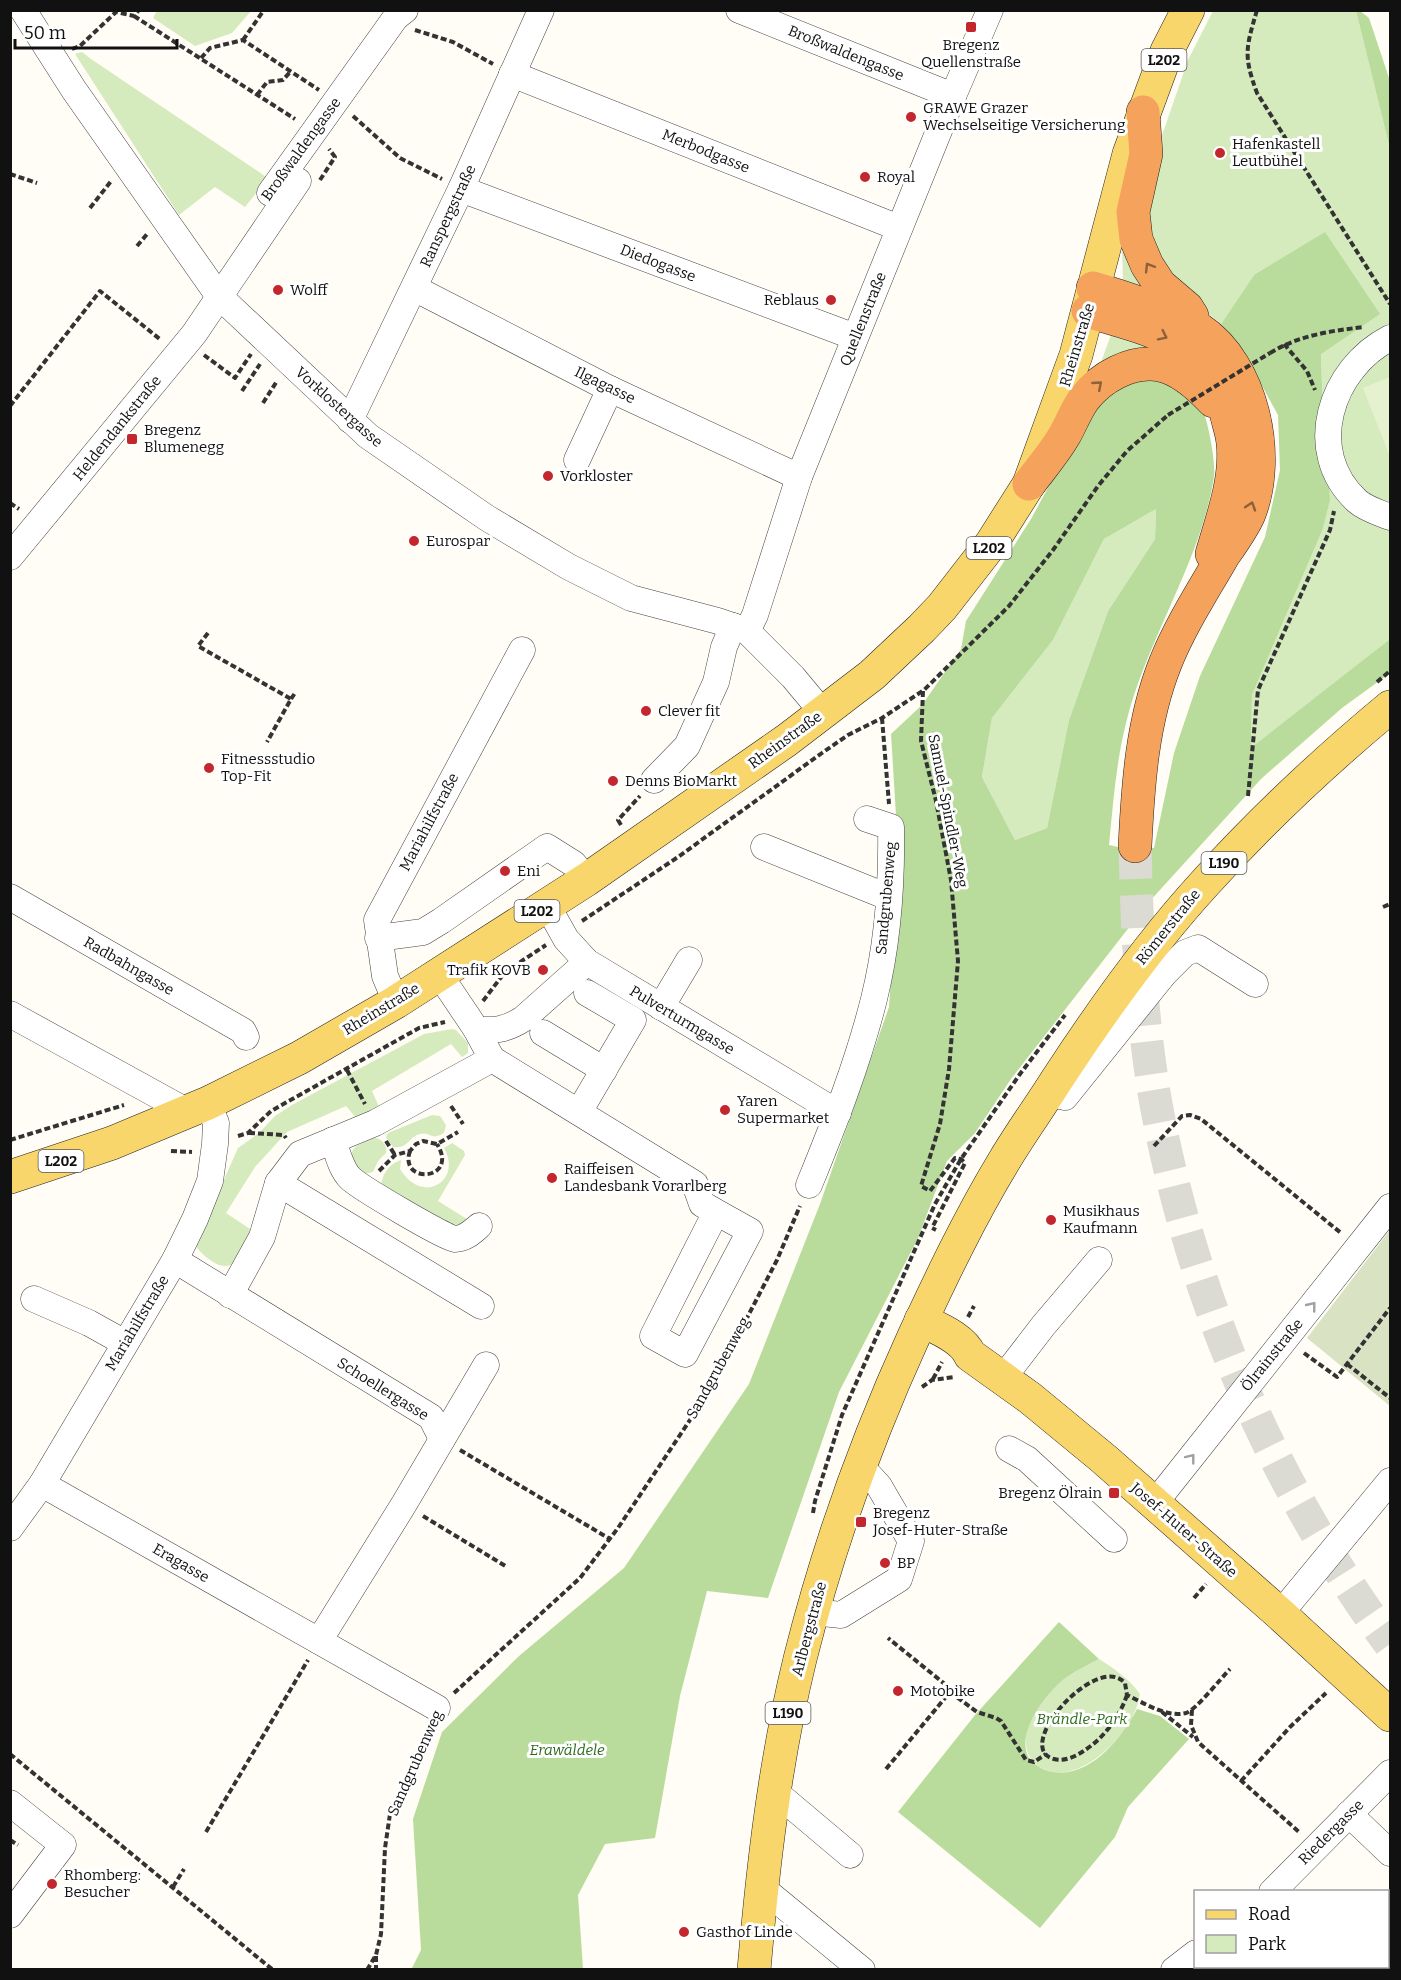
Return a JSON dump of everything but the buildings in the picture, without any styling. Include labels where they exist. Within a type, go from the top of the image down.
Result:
[{"type":"highway","points":[[1143,112],[1146,154],[1133,212],[1136,239],[1147,265],[1161,285],[1187,308],[1198,328]]},
{"type":"highway","points":[[1091,299],[1151,306],[1198,328],[1216,344],[1232,365],[1253,414],[1258,442],[1257,477],[1248,515],[1201,593],[1165,664],[1142,750],[1135,846]]},
{"type":"highway","points":[[1091,299],[1180,345],[1209,370],[1220,390],[1233,441],[1230,483],[1201,593]]},
{"type":"highway","points":[[1029,484],[1063,438],[1083,400],[1108,376],[1127,368],[1160,365],[1180,373],[1226,411]]},
{"type":"main road","name":"Rheinstraße","points":[[10,1177],[112,1143],[198,1107],[299,1058],[396,1002],[586,880],[824,712],[872,675],[942,607],[991,544],[1029,484],[1070,372],[1129,154],[1143,112],[1167,51],[1188,10]]},
{"type":"main road","name":"Römerstraße","points":[[917,1329],[960,1239],[1004,1161],[1082,1042],[1147,951],[1205,882],[1295,791],[1352,738],[1390,707]]},
{"type":"main road","name":"Josef-Huter-Straße","points":[[917,1329],[947,1354],[970,1355],[1030,1398],[1280,1614],[1390,1715]]},
{"type":"main road","name":"Arlbergstraße","points":[[754,1970],[761,1887],[774,1791],[787,1718],[813,1612],[826,1562],[860,1464],[917,1329]]},
{"type":"street","name":"Vorklostergasse","points":[[23,10],[53,58],[218,295],[368,436],[486,518],[569,567],[631,598],[740,628],[793,677],[824,712]]},
{"type":"street","name":"Ranspergstraße","points":[[350,420],[461,189],[541,10]]},
{"type":"street","name":"Broßwaldengasse","points":[[739,10],[953,96]]},
{"type":"street","name":"Quellenstraße","points":[[654,780],[687,746],[716,682],[724,647],[754,615],[799,477],[990,10]]},
{"type":"street","name":"Broßwaldengasse","points":[[263,231],[259,208],[336,101],[391,14]]},
{"type":"street","name":"Merbodgasse","points":[[512,74],[899,228]]},
{"type":"street","points":[[218,295],[298,181]]},
{"type":"street","name":"Diedogasse","points":[[461,189],[855,337]]},
{"type":"street","name":"Ilgagasse","points":[[414,288],[610,389],[799,477]]},
{"type":"street","name":"Heldendankstraße","points":[[10,557],[190,338],[218,295]]},
{"type":"street","points":[[1379,332],[1377,345],[1352,368],[1329,417],[1328,450],[1337,475],[1358,501],[1390,517]]},
{"type":"street","points":[[577,460],[610,389]]},
{"type":"street","name":"Mariahilfstraße","points":[[396,1002],[385,976],[377,920],[522,650]]},
{"type":"street","points":[[867,819],[891,826]]},
{"type":"street","name":"Sandgrubenweg","points":[[809,1185],[838,1113],[875,997],[887,926],[892,866],[891,826]]},
{"type":"street","points":[[378,938],[423,932],[547,847],[574,864],[586,880]]},
{"type":"street","points":[[764,847],[888,897]]},
{"type":"street","name":"Radbahngasse","points":[[10,897],[243,1031],[246,1037]]},
{"type":"street","name":"Pulverturmgasse","points":[[547,905],[566,939],[587,962],[838,1113]]},
{"type":"street","name":"Römerstraße","points":[[1048,1093],[1065,1097],[1164,974],[1185,953],[1198,948],[1255,984]]},
{"type":"street","points":[[661,1007],[689,960]]},
{"type":"street","points":[[476,1029],[489,1031],[512,1026],[523,1019],[587,962]]},
{"type":"street","points":[[439,974],[476,1029],[492,1059],[695,1184],[702,1204],[716,1212],[750,1232],[685,1354],[653,1336],[716,1212]]},
{"type":"street","points":[[579,1112],[633,1020],[587,993]]},
{"type":"street","points":[[10,1014],[198,1107]]},
{"type":"street","points":[[543,1033],[604,1070]]},
{"type":"street","points":[[230,1295],[262,1237],[278,1183],[300,1154],[375,1123],[492,1059]]},
{"type":"street","name":"Mariahilfstraße","points":[[10,1528],[42,1484],[175,1260],[210,1181],[216,1123],[198,1107]]},
{"type":"street","points":[[333,1140],[349,1178],[447,1237],[464,1238],[479,1226]]},
{"type":"street","points":[[278,1183],[481,1306]]},
{"type":"street","name":"Ölrainstraße","points":[[1154,1504],[1390,1207]]},
{"type":"street","name":"Schoellergasse","points":[[175,1260],[432,1417],[442,1438]]},
{"type":"street","points":[[1003,1378],[1099,1260]]},
{"type":"street","points":[[34,1299],[89,1323],[125,1343]]},
{"type":"street","points":[[319,1641],[404,1504],[486,1365]]},
{"type":"street","points":[[1009,1449],[1027,1459],[1114,1539]]},
{"type":"street","points":[[813,1612],[841,1615],[899,1579],[911,1541],[879,1486],[860,1464]]},
{"type":"street","points":[[1280,1614],[1390,1481]]},
{"type":"street","name":"Eragasse","points":[[42,1484],[437,1708]]},
{"type":"street","name":"Riedergasse","points":[[1274,1890],[1390,1773]]},
{"type":"street","points":[[774,1791],[850,1855]]},
{"type":"street","points":[[10,1803],[63,1845],[10,1915]]},
{"type":"street","points":[[1349,1814],[1390,1853]]},
{"type":"street","points":[[761,1887],[862,1970]]},
{"type":"path","points":[[134,16],[139,10]]},
{"type":"path","points":[[201,58],[210,48],[243,40],[264,10]]},
{"type":"path","points":[[1257,10],[1247,44],[1248,67],[1257,93],[1390,304]]},
{"type":"path","points":[[53,58],[80,46],[116,12],[134,16],[314,132]]},
{"type":"path","points":[[391,14],[453,42],[512,74]]},
{"type":"path","points":[[243,40],[336,101],[400,158],[461,189]]},
{"type":"path","points":[[257,95],[267,82],[283,80],[291,71]]},
{"type":"path","points":[[90,208],[126,163]]},
{"type":"path","points":[[10,174],[37,183]]},
{"type":"path","points":[[10,406],[100,291],[166,345],[183,326],[190,338],[235,378],[267,341]]},
{"type":"path","points":[[585,920],[678,857],[848,735],[882,718],[924,690],[1009,606],[1127,450],[1168,415],[1284,344],[1314,334],[1379,332]]},
{"type":"path","points":[[242,391],[267,341]]},
{"type":"path","points":[[1284,344],[1307,371],[1329,417]]},
{"type":"path","points":[[1248,796],[1258,690],[1330,530],[1338,496],[1346,487]]},
{"type":"path","points":[[208,633],[198,646],[291,699]]},
{"type":"path","name":"Samuel-Spindler-Weg","points":[[924,690],[921,741],[936,801],[951,880],[958,961],[949,1069],[940,1124],[921,1186],[930,1191],[955,1158],[965,1163],[932,1228],[938,1231]]},
{"type":"path","points":[[267,742],[295,693]]},
{"type":"path","name":"Sandgrubenweg","points":[[882,718],[891,826]]},
{"type":"path","points":[[1383,907],[1390,904]]},
{"type":"path","points":[[485,999],[505,972],[539,950]]},
{"type":"path","points":[[234,1138],[248,1132],[271,1111],[419,1028],[450,1021]]},
{"type":"path","points":[[10,1140],[114,1106],[133,1103]]},
{"type":"path","points":[[1154,1146],[1182,1116],[1190,1115],[1201,1119],[1359,1247]]},
{"type":"path","points":[[248,1132],[284,1136],[300,1154]]},
{"type":"path","points":[[437,1144],[441,1152],[441,1166],[436,1172],[429,1175],[414,1171],[409,1166],[410,1151],[416,1144],[423,1141],[437,1144],[458,1132]]},
{"type":"path","points":[[171,1151],[192,1152]]},
{"type":"path","points":[[367,1189],[386,1161],[395,1155],[410,1151]]},
{"type":"path","name":"Sandgrubenweg","points":[[367,1970],[376,1955],[381,1934],[385,1848],[390,1814],[437,1708],[580,1578],[609,1539],[708,1393],[777,1260],[809,1185]]},
{"type":"path","points":[[1286,1339],[1336,1377],[1390,1308]]},
{"type":"path","points":[[1347,1364],[1390,1398]]},
{"type":"path","points":[[442,1438],[609,1539]]},
{"type":"path","points":[[404,1504],[507,1567]]},
{"type":"path","points":[[1194,1598],[1210,1579]]},
{"type":"path","points":[[888,1638],[946,1685],[950,1692],[977,1712],[1001,1721],[1026,1760],[1034,1762],[1046,1754]]},
{"type":"path","points":[[206,1832],[319,1641]]},
{"type":"path","points":[[1159,1710],[1179,1714],[1192,1710],[1230,1669]]},
{"type":"path","points":[[1241,1781],[1290,1726],[1316,1703],[1344,1672]]},
{"type":"path","points":[[1112,1676],[1122,1679],[1127,1695],[1114,1720],[1086,1750],[1059,1760],[1052,1759],[1046,1754],[1042,1742],[1049,1722],[1070,1697],[1082,1688],[1095,1680],[1112,1676]]},
{"type":"path","points":[[886,1769],[950,1692]]},
{"type":"path","points":[[1127,1695],[1159,1710],[1170,1718],[1317,1848]]},
{"type":"path","points":[[1192,1710],[1191,1725],[1198,1742]]},
{"type":"path","points":[[10,1754],[273,1970]]},
{"type":"path","points":[[10,1840],[18,1845]]},
{"type":"path","points":[[173,1887],[184,1869]]},
{"type":"path","points":[[376,1955],[376,1970]]},
{"type":"green space","points":[[157,10],[251,11],[232,33],[195,46],[153,18]]},
{"type":"green space","points":[[1213,11],[1356,11],[1390,149],[1390,639],[1251,749],[1252,695],[1322,531],[1321,353],[1254,275],[1221,324],[1169,281],[1146,230],[1158,147],[1188,60]]},
{"type":"green space","points":[[1356,11],[1360,11],[1369,18],[1390,81],[1390,149]]},
{"type":"green space","points":[[82,52],[268,178],[245,207],[215,187],[179,215],[75,54]]},
{"type":"green space","name":"Erawäldele","points":[[1325,232],[1380,314],[1321,354],[1323,416],[1330,500],[1322,531],[1252,695],[1251,748],[1390,639],[1390,673],[1342,708],[1261,779],[1148,903],[1011,1079],[975,1133],[947,1161],[918,1238],[839,1392],[768,1598],[707,1591],[680,1696],[655,1838],[605,1844],[578,1895],[583,1969],[411,1970],[421,1950],[413,1819],[442,1732],[519,1656],[624,1568],[749,1384],[820,1204],[889,1007],[899,864],[891,734],[922,705],[961,649],[966,621],[1031,519],[1097,398],[1151,375],[1186,393],[1201,406],[1209,430],[1214,470],[1207,509],[1186,571],[1135,692],[1126,723],[1115,784],[1109,845],[1127,849],[1154,848],[1174,753],[1200,676],[1265,537],[1280,470],[1278,415],[1245,355],[1221,324],[1254,275]],"holes":[[[1156,509],[1155,539],[1108,611],[1069,720],[1047,828],[1015,840],[982,777],[992,718],[1053,640],[1104,539]]]},
{"type":"green space","points":[[1122,247],[1159,291],[1123,283]]},
{"type":"green space","points":[[1113,329],[1165,344],[1100,365]]},
{"type":"green space","points":[[1390,377],[1390,457],[1363,388]]},
{"type":"green space","points":[[1156,509],[1155,539],[1108,611],[1069,720],[1047,828],[1015,840],[982,777],[992,718],[1053,640],[1104,539]]},
{"type":"green space","points":[[456,1030],[468,1043],[468,1053],[462,1057],[451,1044],[372,1091],[380,1109],[357,1119],[346,1106],[287,1132],[255,1167],[226,1213],[253,1231],[235,1262],[222,1266],[206,1257],[198,1249],[195,1245],[238,1148],[259,1133],[275,1116],[292,1105],[424,1034]]},
{"type":"green space","points":[[432,1115],[440,1116],[446,1125],[444,1133],[436,1136],[420,1134],[405,1145],[398,1147],[393,1147],[386,1137],[388,1133]]},
{"type":"green space","points":[[374,1138],[384,1143],[386,1153],[378,1161],[373,1172],[364,1174],[357,1172],[352,1158],[353,1149]]},
{"type":"green space","points":[[452,1143],[464,1151],[465,1155],[438,1201],[470,1221],[454,1229],[381,1186],[387,1170],[401,1160],[400,1169],[409,1180],[419,1186],[437,1185],[444,1179],[448,1170],[444,1148]]},
{"type":"green space","points":[[1390,1230],[1390,1406],[1307,1338]]},
{"type":"green space","points":[[1059,1622],[1099,1659],[1059,1683],[1043,1701],[1026,1735],[1025,1746],[1033,1762],[1045,1770],[1060,1773],[1074,1771],[1087,1765],[1100,1756],[1122,1734],[1137,1709],[1160,1716],[1189,1739],[1128,1807],[1115,1837],[1040,1928],[898,1812],[975,1715]]},
{"type":"green space","name":"Brändle-Park","points":[[1099,1659],[1121,1675],[1140,1694],[1132,1718],[1118,1739],[1090,1762],[1072,1771],[1044,1770],[1032,1760],[1026,1748],[1028,1726],[1038,1707],[1052,1690],[1075,1672]]},
{"type":"tunnel","points":[[1135,846],[1141,975],[1151,1072],[1172,1176],[1191,1248],[1215,1318],[1243,1388],[1274,1455],[1309,1520],[1348,1583],[1390,1644]]},
{"type":"place","name":"Bregenz Quellenstraße","points":[[971,27]]},
{"type":"place","name":"GRAWE Grazer Wechselseitige Versicherung","points":[[911,117]]},
{"type":"place","name":"Hafenkastell Leutbühel","points":[[1220,153]]},
{"type":"place","name":"Royal","points":[[865,177]]},
{"type":"place","name":"Wolff","points":[[278,290]]},
{"type":"place","name":"Reblaus","points":[[831,300]]},
{"type":"place","name":"Bregenz Blumenegg","points":[[132,439]]},
{"type":"place","name":"Vorkloster","points":[[548,476]]},
{"type":"place","name":"Eurospar","points":[[414,541]]},
{"type":"place","name":"Clever fit","points":[[646,711]]},
{"type":"place","name":"Fitnessstudio Top-Fit","points":[[209,768]]},
{"type":"place","name":"Denns BioMarkt","points":[[613,781]]},
{"type":"place","name":"Eni","points":[[505,871]]},
{"type":"place","name":"Trafik KOVB","points":[[543,970]]},
{"type":"place","name":"Yaren Supermarket","points":[[725,1110]]},
{"type":"place","name":"Raiffeisen Landesbank Vorarlberg","points":[[552,1178]]},
{"type":"place","name":"Musikhaus Kaufmann","points":[[1051,1220]]},
{"type":"place","name":"Bregenz Ölrain","points":[[1114,1493]]},
{"type":"place","name":"Bregenz Josef-Huter-Straße","points":[[861,1522]]},
{"type":"place","name":"BP","points":[[885,1563]]},
{"type":"place","name":"Motobike","points":[[898,1691]]},
{"type":"place","name":"Rhomberg: Besucher","points":[[52,1884]]},
{"type":"place","name":"Gasthof Linde","points":[[684,1932]]}]
